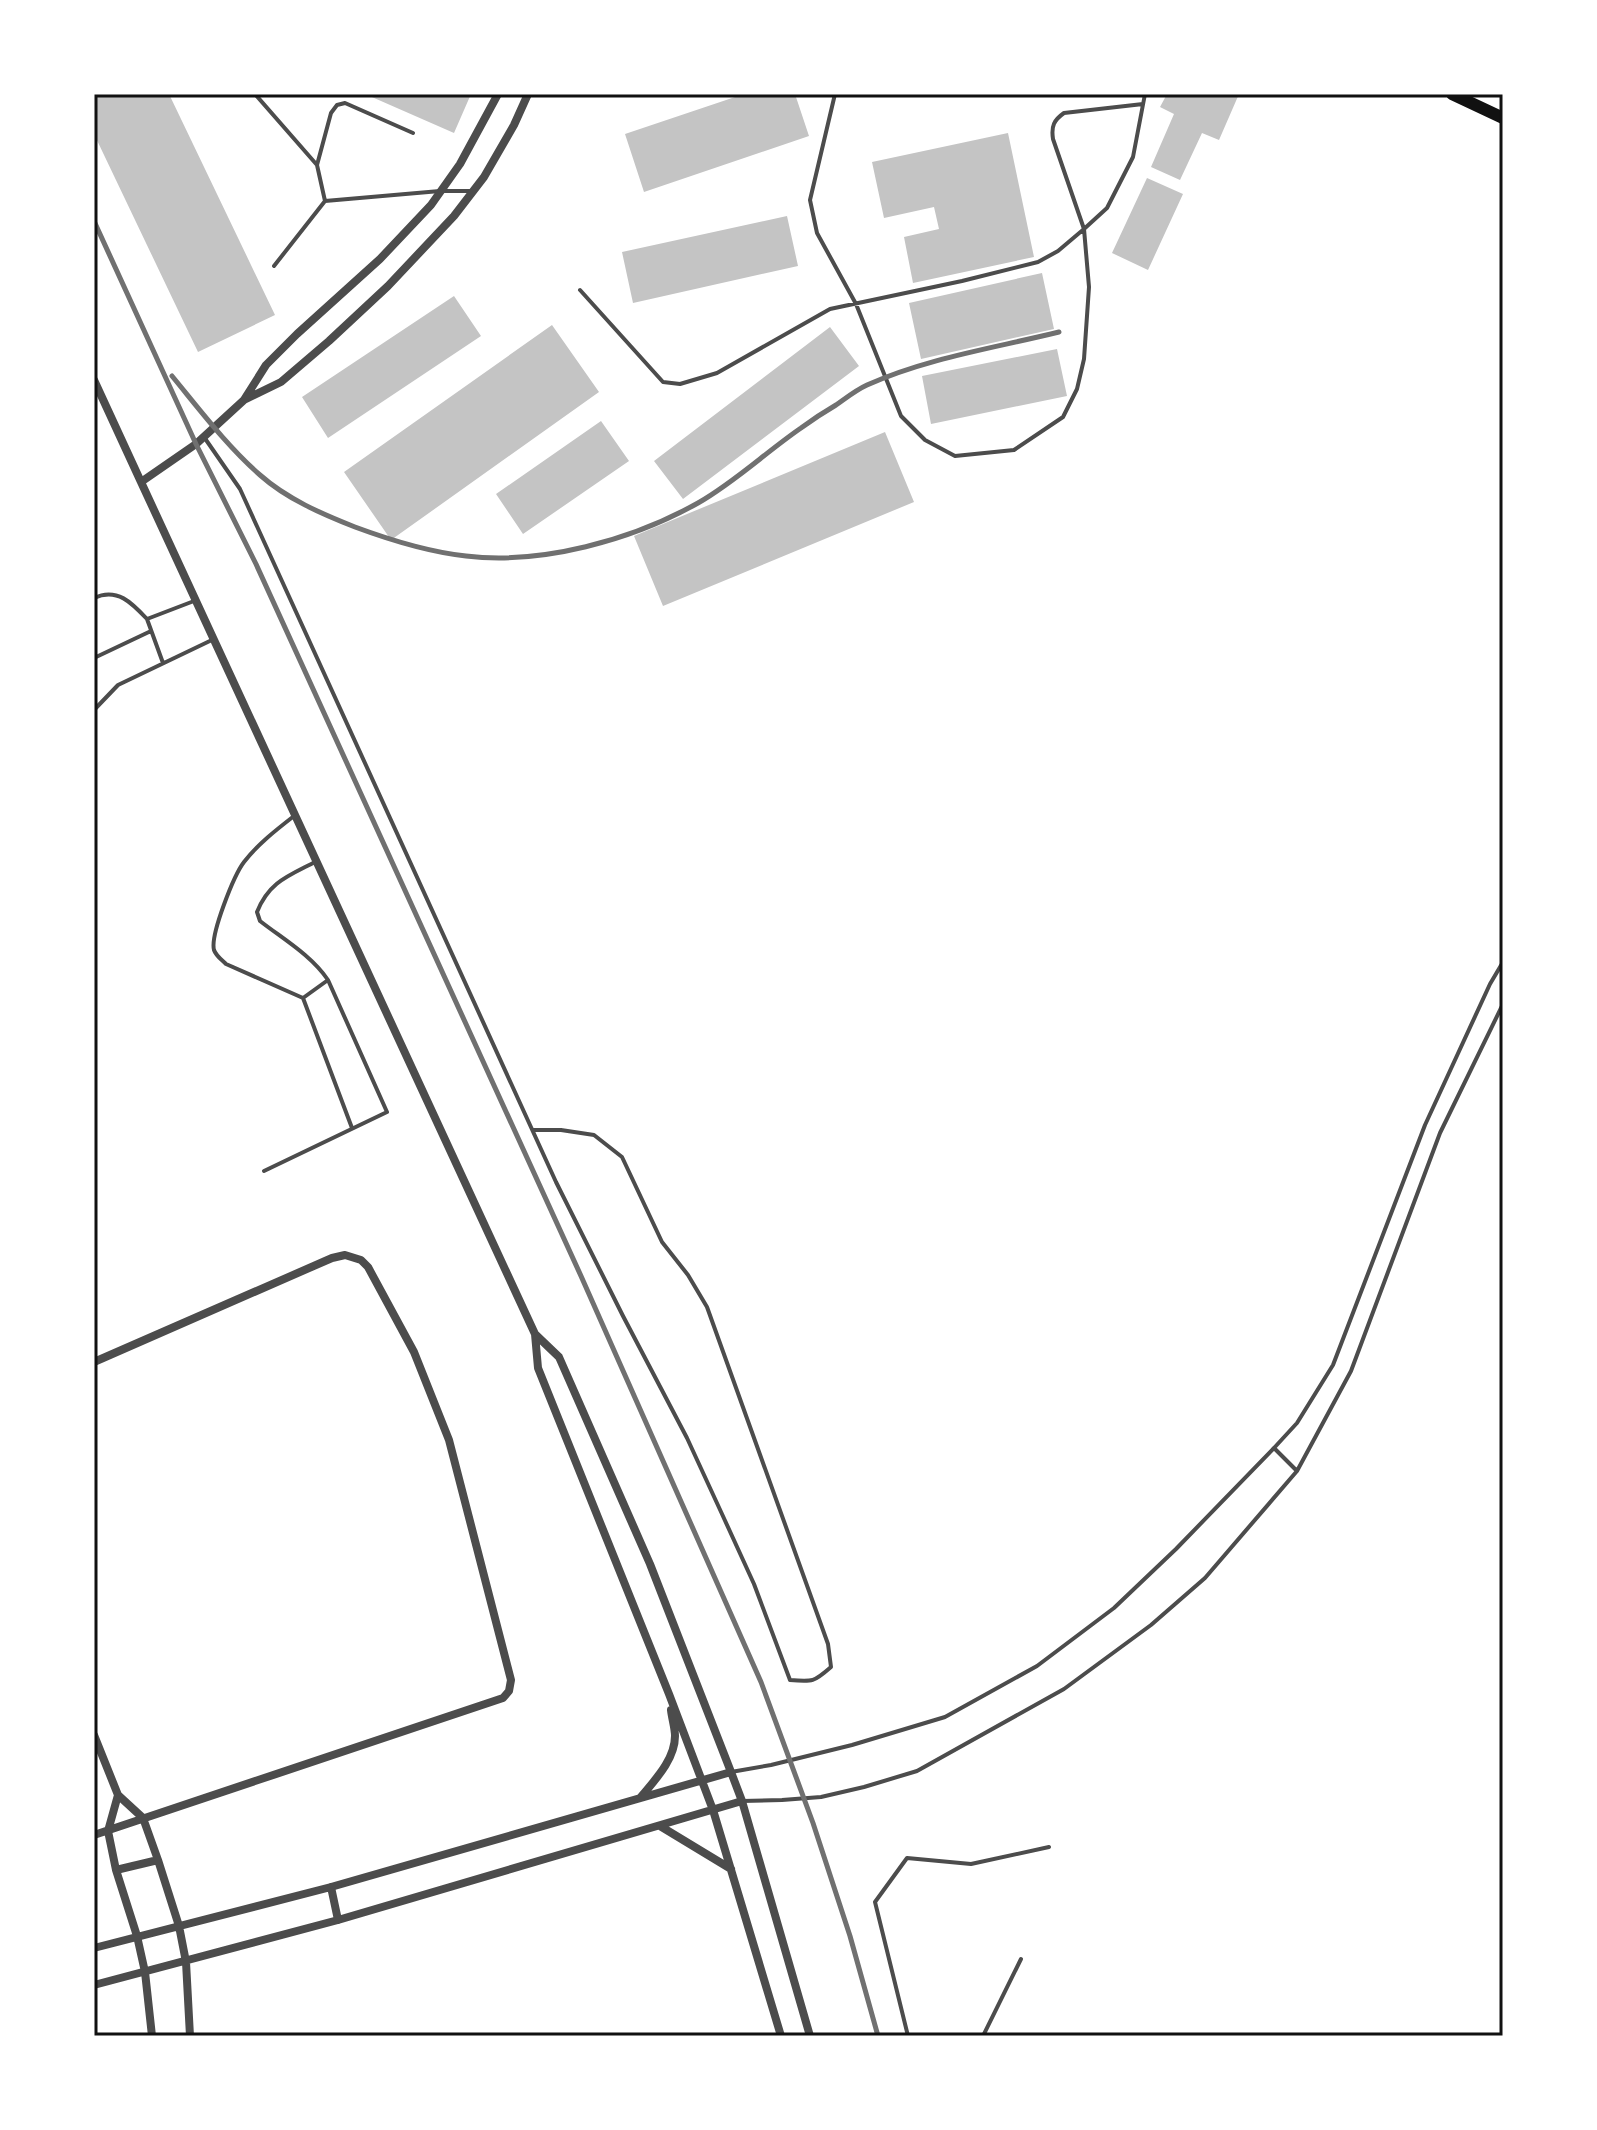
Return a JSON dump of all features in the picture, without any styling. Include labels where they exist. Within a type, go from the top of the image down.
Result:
[{"type":"main road","points":[[1452,94],[1503,118]]},
{"type":"street","points":[[141,482],[204,436],[244,400],[266,365],[380,259],[431,205],[460,164],[498,94]]},
{"type":"street","points":[[244,400],[281,382],[329,341],[388,286],[454,216],[474,192],[498,154],[528,94]]},
{"type":"street","points":[[94,380],[535,1334],[538,1368],[713,1810],[781,2036]]},
{"type":"street","points":[[94,1362],[307,1268],[345,1255],[361,1260],[368,1267],[414,1352],[449,1440],[511,1680],[509,1691],[503,1698],[94,1835]]},
{"type":"street","points":[[535,1334],[559,1357],[650,1564],[742,1801],[810,2036]]},
{"type":"street","points":[[640,1798],[666,1764],[672,1750],[675,1738],[669,1694]]},
{"type":"street","points":[[94,1735],[118,1795],[143,1818],[158,1860],[179,1926],[186,1962],[190,2036]]},
{"type":"street","points":[[94,1948],[331,1887],[731,1772]]},
{"type":"street","points":[[118,1795],[108,1831],[145,1972],[152,2036]]},
{"type":"street","points":[[94,1985],[338,1920],[742,1801]]},
{"type":"street","points":[[660,1826],[732,1870]]},
{"type":"street","points":[[116,1870],[158,1860]]},
{"type":"street","points":[[331,1887],[338,1920]]},
{"type":"lane","points":[[255,94],[317,165]]},
{"type":"lane","points":[[835,94],[810,200],[817,233],[856,304],[901,416],[925,440],[955,456],[1014,450],[1063,417],[1077,389],[1084,359],[1089,287],[1084,229],[1052,129],[1055,119],[1064,113],[1143,104]]},
{"type":"lane","points":[[580,290],[663,382],[680,384],[717,373],[830,309],[1038,262],[1058,251],[1107,208],[1133,157],[1145,94]]},
{"type":"lane","points":[[325,201],[317,165],[331,113],[337,105],[345,103],[413,133]]},
{"type":"lane","points":[[274,266],[325,201],[440,191],[474,192]]},
{"type":"lane","points":[[204,436],[240,489],[533,1130],[623,1316],[687,1438],[754,1584],[790,1680],[816,1680],[831,1667],[828,1644],[707,1307],[688,1275],[662,1242],[622,1157],[594,1135],[533,1130]]},
{"type":"lane","points":[[94,598],[104,593],[123,597],[147,619],[163,663]]},
{"type":"lane","points":[[147,619],[197,600]]},
{"type":"lane","points":[[94,658],[151,631]]},
{"type":"lane","points":[[94,710],[118,685],[214,639]]},
{"type":"lane","points":[[295,814],[241,865],[224,904],[213,948],[226,964],[303,998],[352,1128]]},
{"type":"lane","points":[[264,1171],[387,1112],[328,980],[308,958],[260,921],[257,912],[263,896],[277,882],[317,861]]},
{"type":"lane","points":[[731,1772],[852,1745],[945,1717],[1037,1666],[1114,1608],[1274,1448],[1297,1423],[1333,1365],[1425,1125],[1503,962]]},
{"type":"lane","points":[[303,998],[328,980]]},
{"type":"lane","points":[[742,1801],[821,1797],[917,1771],[1064,1689],[1151,1625],[1205,1578],[1297,1471],[1351,1371],[1440,1133],[1503,1004]]},
{"type":"lane","points":[[1274,1448],[1297,1471]]},
{"type":"lane","points":[[908,2036],[875,1902],[907,1858],[971,1864],[1049,1847]]},
{"type":"lane","points":[[983,2036],[1021,1959]]},
{"type":"building","points":[[94,94],[169,94],[275,315],[198,352],[94,134]]},
{"type":"building","points":[[365,94],[471,94],[454,133]]},
{"type":"building","points":[[744,94],[795,94],[809,136],[644,192],[625,134]]},
{"type":"building","points":[[1167,94],[1239,94],[1219,140],[1202,133],[1180,180],[1151,167],[1174,114],[1160,107]]},
{"type":"building","points":[[1008,133],[1034,257],[913,283],[904,237],[939,229],[934,207],[884,218],[872,162]]},
{"type":"building","points":[[1147,178],[1183,194],[1148,270],[1112,253]]},
{"type":"building","points":[[787,216],[798,266],[633,303],[622,252]]},
{"type":"building","points":[[1042,273],[1054,329],[921,359],[909,303]]},
{"type":"building","points":[[454,296],[481,336],[328,438],[302,397]]},
{"type":"building","points":[[552,325],[599,392],[391,540],[344,472]]},
{"type":"building","points":[[830,327],[859,366],[683,499],[654,461]]},
{"type":"building","points":[[1057,349],[1067,396],[931,424],[922,376]]},
{"type":"building","points":[[601,421],[629,461],[523,534],[496,494]]},
{"type":"building","points":[[885,432],[914,502],[663,606],[634,536]]},
{"type":"railway","points":[[94,221],[196,444],[256,564],[581,1276],[761,1682],[813,1823],[850,1936],[878,2036]]},
{"type":"railway","points":[[172,376],[248,464],[270,484],[305,505],[355,527],[424,548],[466,556],[525,557],[586,547],[616,538],[698,503],[805,425],[867,385],[937,361],[1059,332]]}]
